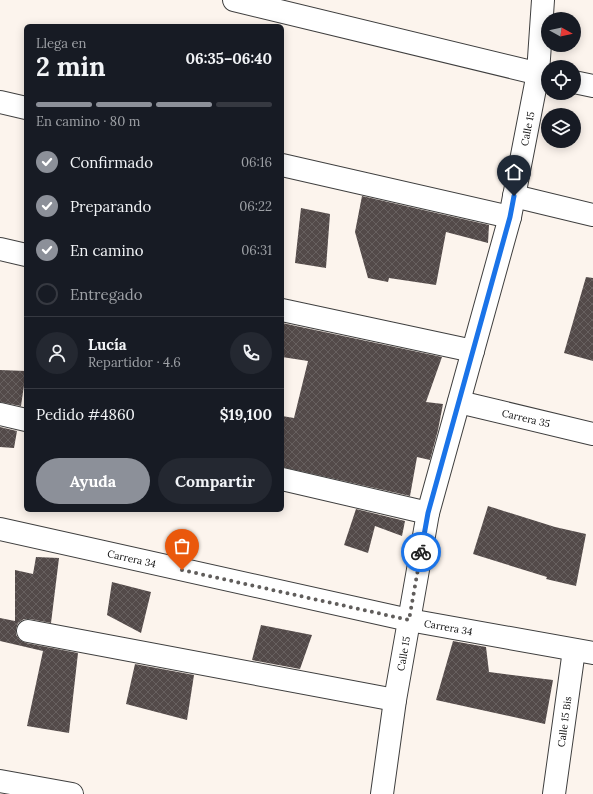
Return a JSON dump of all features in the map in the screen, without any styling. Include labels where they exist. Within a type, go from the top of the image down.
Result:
[{"type":"street","points":[[234,0],[541,74]]},
{"type":"street","name":"Calle 15","points":[[542,0],[543,60]]},
{"type":"street","name":"Calle 15","points":[[382,794],[395,700],[428,513],[512,206],[541,83]]},
{"type":"street","points":[[581,83],[593,86]]},
{"type":"street","points":[[0,102],[24,108]]},
{"type":"street","points":[[284,166],[512,206],[593,215]]},
{"type":"street","points":[[0,249],[24,254]]},
{"type":"street","points":[[284,310],[473,351]]},
{"type":"street","name":"Carrera 35","points":[[459,402],[593,434]]},
{"type":"street","points":[[0,414],[24,420]]},
{"type":"street","points":[[284,479],[428,513]]},
{"type":"street","name":"Carrera 34","points":[[0,529],[409,620],[584,652]]},
{"type":"street","points":[[28,631],[395,700]]},
{"type":"street","name":"Calle 15 Bis","points":[[554,794],[584,652]]},
{"type":"street","points":[[0,781],[72,794]]},
{"type":"building","points":[[362,196],[489,225],[488,243],[446,232],[436,285],[389,278],[388,282],[368,278],[355,232]]},
{"type":"building","points":[[301,208],[330,214],[326,268],[295,263]]},
{"type":"building","points":[[586,277],[593,278],[593,361],[564,353]]},
{"type":"building","points":[[284,323],[442,357],[426,402],[443,404],[438,430],[430,460],[417,457],[410,496],[284,467],[284,416],[294,418],[308,361],[284,357]]},
{"type":"building","points":[[0,370],[24,371],[21,406],[0,402]]},
{"type":"building","points":[[0,427],[17,431],[14,448],[0,447]]},
{"type":"building","points":[[488,506],[555,527],[586,534],[576,586],[546,579],[547,577],[473,554]]},
{"type":"building","points":[[356,509],[405,521],[402,536],[375,526],[368,553],[344,545]]},
{"type":"building","points":[[36,557],[59,558],[51,623],[24,619],[18,623],[16,635],[20,640],[26,643],[78,653],[69,733],[27,726],[43,651],[0,641],[0,618],[15,621],[15,570],[33,574]]},
{"type":"building","points":[[112,582],[151,592],[141,633],[107,615]]},
{"type":"building","points":[[261,625],[312,635],[300,669],[252,660]]},
{"type":"building","points":[[453,641],[486,647],[489,672],[553,680],[545,724],[436,700]]},
{"type":"building","points":[[135,664],[194,675],[187,720],[126,704]]},
{"type":"way so far","points":[[182,570],[409,620],[421,552]]},
{"type":"route","points":[[421,552],[428,513],[510,217],[514,196]]}]
